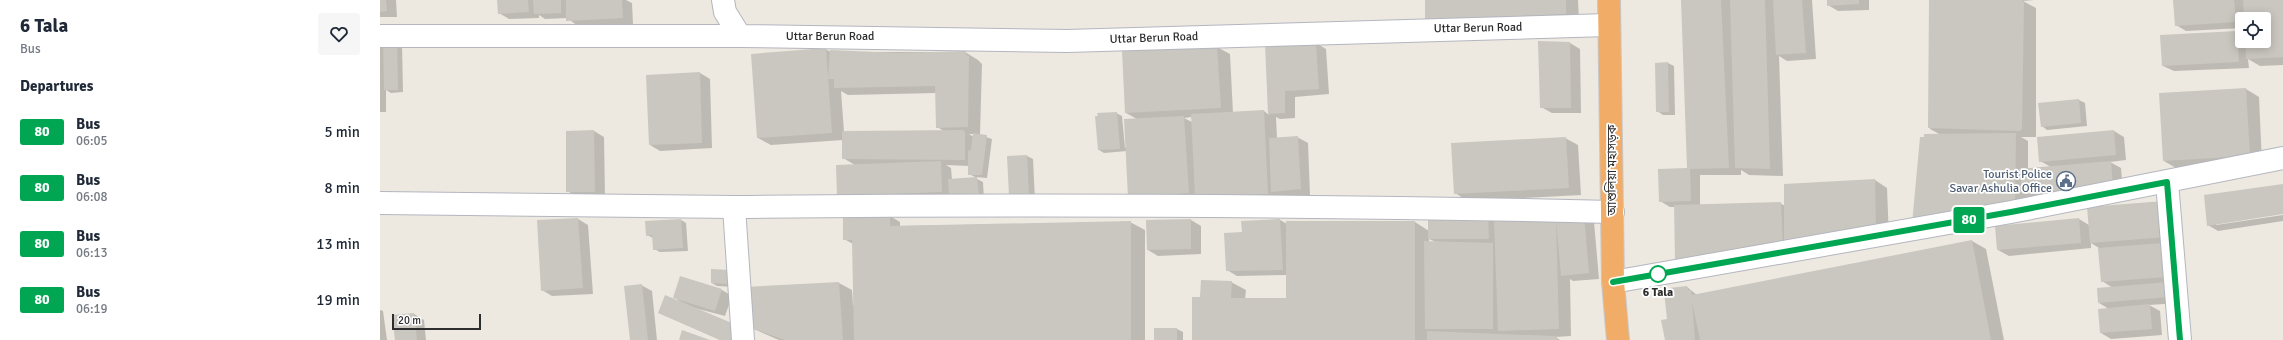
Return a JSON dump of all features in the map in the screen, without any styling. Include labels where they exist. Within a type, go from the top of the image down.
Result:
[{"type":"highway","name":"আশুলিয়া মহাসড়ক","points":[[1609,0],[1608,25],[1612,107],[1613,282],[1618,340]]},
{"type":"street","points":[[723,0],[725,12],[740,36]]},
{"type":"street","name":"Uttar Berun Road","points":[[380,36],[740,36],[1067,41],[1608,25]]},
{"type":"street","points":[[1613,282],[2011,212],[2283,158]]},
{"type":"street","points":[[2167,182],[2180,340]]},
{"type":"street","points":[[380,203],[734,207],[1044,204],[1413,207],[1613,212]]},
{"type":"street","points":[[734,207],[743,340]]},
{"type":"building","points":[[380,0],[386,0],[387,11],[380,12]]},
{"type":"building","points":[[497,0],[528,0],[529,12],[498,14]]},
{"type":"building","points":[[533,0],[561,0],[561,13],[534,14]]},
{"type":"building","points":[[566,0],[622,0],[623,18],[566,21]]},
{"type":"building","points":[[1425,0],[1566,0],[1566,14],[1425,21]]},
{"type":"building","points":[[1681,0],[1721,0],[1729,168],[1690,169],[1691,201],[1659,202],[1658,169],[1687,168]]},
{"type":"building","points":[[1730,0],[1765,0],[1770,169],[1735,168]]},
{"type":"building","points":[[1773,0],[1802,0],[1806,53],[1776,55]]},
{"type":"building","points":[[1827,0],[1859,0],[1859,4],[1827,6]]},
{"type":"building","points":[[1929,0],[2022,0],[2024,3],[2022,129],[2020,131],[1928,128]]},
{"type":"building","points":[[2173,0],[2234,0],[2235,22],[2175,26]]},
{"type":"building","points":[[2243,0],[2283,0],[2283,57],[2246,59],[2245,48],[2271,48],[2271,12],[2244,12]]},
{"type":"building","points":[[2235,31],[2235,48],[2238,48],[2239,62],[2162,66],[2160,35]]},
{"type":"building","points":[[383,41],[397,41],[398,90],[384,90]]},
{"type":"building","points":[[1538,41],[1570,42],[1571,108],[1540,108]]},
{"type":"building","points":[[1316,42],[1319,89],[1285,91],[1285,113],[1268,114],[1265,44]]},
{"type":"building","points":[[1217,46],[1221,108],[1125,113],[1122,51]]},
{"type":"building","points":[[826,48],[832,133],[757,138],[751,54]]},
{"type":"building","points":[[830,50],[899,53],[966,51],[966,55],[969,56],[968,127],[936,128],[935,86],[834,88],[834,79],[828,79]]},
{"type":"building","points":[[1668,62],[1669,112],[1656,112],[1655,63]]},
{"type":"building","points":[[700,72],[702,143],[649,145],[646,75]]},
{"type":"building","points":[[2246,88],[2250,156],[2163,161],[2159,93]]},
{"type":"building","points":[[2079,99],[2081,123],[2041,127],[2038,103]]},
{"type":"building","points":[[1264,110],[1268,194],[1198,199],[1195,197],[1191,114]]},
{"type":"building","points":[[1117,112],[1120,149],[1098,150],[1095,116],[1098,116],[1097,113]]},
{"type":"building","points":[[1184,116],[1189,193],[1128,197],[1124,119]]},
{"type":"building","points":[[594,130],[595,192],[566,192],[566,131]]},
{"type":"building","points":[[963,130],[965,132],[965,160],[842,159],[842,131]]},
{"type":"building","points":[[2114,130],[2116,155],[2039,162],[2037,137]]},
{"type":"building","points":[[973,133],[987,135],[982,175],[968,175],[968,151],[971,150]]},
{"type":"building","points":[[2016,133],[2015,207],[1912,224],[1920,137],[1924,137],[1924,134]]},
{"type":"building","points":[[1298,136],[1301,189],[1271,192],[1269,138]]},
{"type":"building","points":[[1566,137],[1569,188],[1454,194],[1451,143]]},
{"type":"building","points":[[1027,155],[1029,198],[1009,196],[1007,156]]},
{"type":"building","points":[[941,161],[942,192],[837,196],[836,165]]},
{"type":"building","points":[[2111,161],[2113,186],[2022,194],[2019,169]]},
{"type":"building","points":[[977,177],[979,195],[949,197],[948,179]]},
{"type":"building","points":[[1875,179],[1876,231],[1784,243],[1784,184]]},
{"type":"building","points":[[2283,184],[2283,214],[2207,226],[2204,195]]},
{"type":"building","points":[[2164,201],[2167,237],[2090,243],[2087,207]]},
{"type":"building","points":[[1781,202],[1783,247],[1675,260],[1674,205]]},
{"type":"building","points":[[1428,213],[1488,213],[1489,239],[1428,239]]},
{"type":"building","points":[[843,215],[890,215],[890,226],[1131,221],[1131,340],[854,340],[852,240],[843,240]]},
{"type":"building","points":[[1584,215],[1589,273],[1561,276],[1556,219],[1559,329],[1498,331],[1494,219]]},
{"type":"building","points":[[578,218],[583,288],[541,291],[537,220]]},
{"type":"building","points":[[2079,218],[2081,243],[1997,250],[1995,226]]},
{"type":"building","points":[[681,219],[683,248],[653,250],[652,235],[646,236],[645,221]]},
{"type":"building","points":[[1191,219],[1191,249],[1147,250],[1146,220]]},
{"type":"building","points":[[1280,219],[1283,270],[1226,271],[1224,233],[1242,232],[1241,221]]},
{"type":"building","points":[[1286,221],[1415,221],[1415,340],[1192,340],[1192,297],[1200,297],[1201,280],[1232,281],[1231,298],[1286,298]]},
{"type":"building","points":[[1972,240],[1991,340],[1700,340],[1692,302],[1695,340],[1665,340],[1661,320],[1667,319],[1664,292],[1669,292],[1669,288],[1687,286],[1688,290],[1691,290],[1692,295]]},
{"type":"building","points":[[1424,241],[1493,243],[1493,329],[1425,329]]},
{"type":"building","points":[[2163,243],[2166,277],[2101,282],[2098,248]]},
{"type":"building","points":[[711,269],[731,270],[730,284],[711,283]]},
{"type":"building","points":[[680,276],[722,289],[715,311],[673,298]]},
{"type":"building","points":[[839,282],[843,340],[785,340],[748,327],[745,287]]},
{"type":"building","points":[[2168,282],[2169,297],[2098,303],[2097,288]]},
{"type":"building","points":[[642,284],[648,340],[630,340],[624,286]]},
{"type":"building","points":[[665,295],[739,326],[733,340],[721,340],[658,313]]},
{"type":"building","points":[[2150,304],[2152,329],[2100,333],[2098,309]]},
{"type":"building","points":[[414,313],[417,340],[395,340],[392,315]]},
{"type":"building","points":[[1154,328],[1177,328],[1177,340],[1154,340]]},
{"type":"building","points":[[682,330],[710,340],[679,340]]},
{"type":"building","points":[[1427,331],[1554,336],[1557,337],[1557,340],[1427,340]]},
{"type":"bus line","name":"80","points":[[1613,282],[2011,212],[2167,182],[2180,340]]},
{"type":"place","name":"Tourist Police Savar Ashulia Office","points":[[2066,181]]},
{"type":"place","name":"6 Tala","points":[[1658,274]]}]
